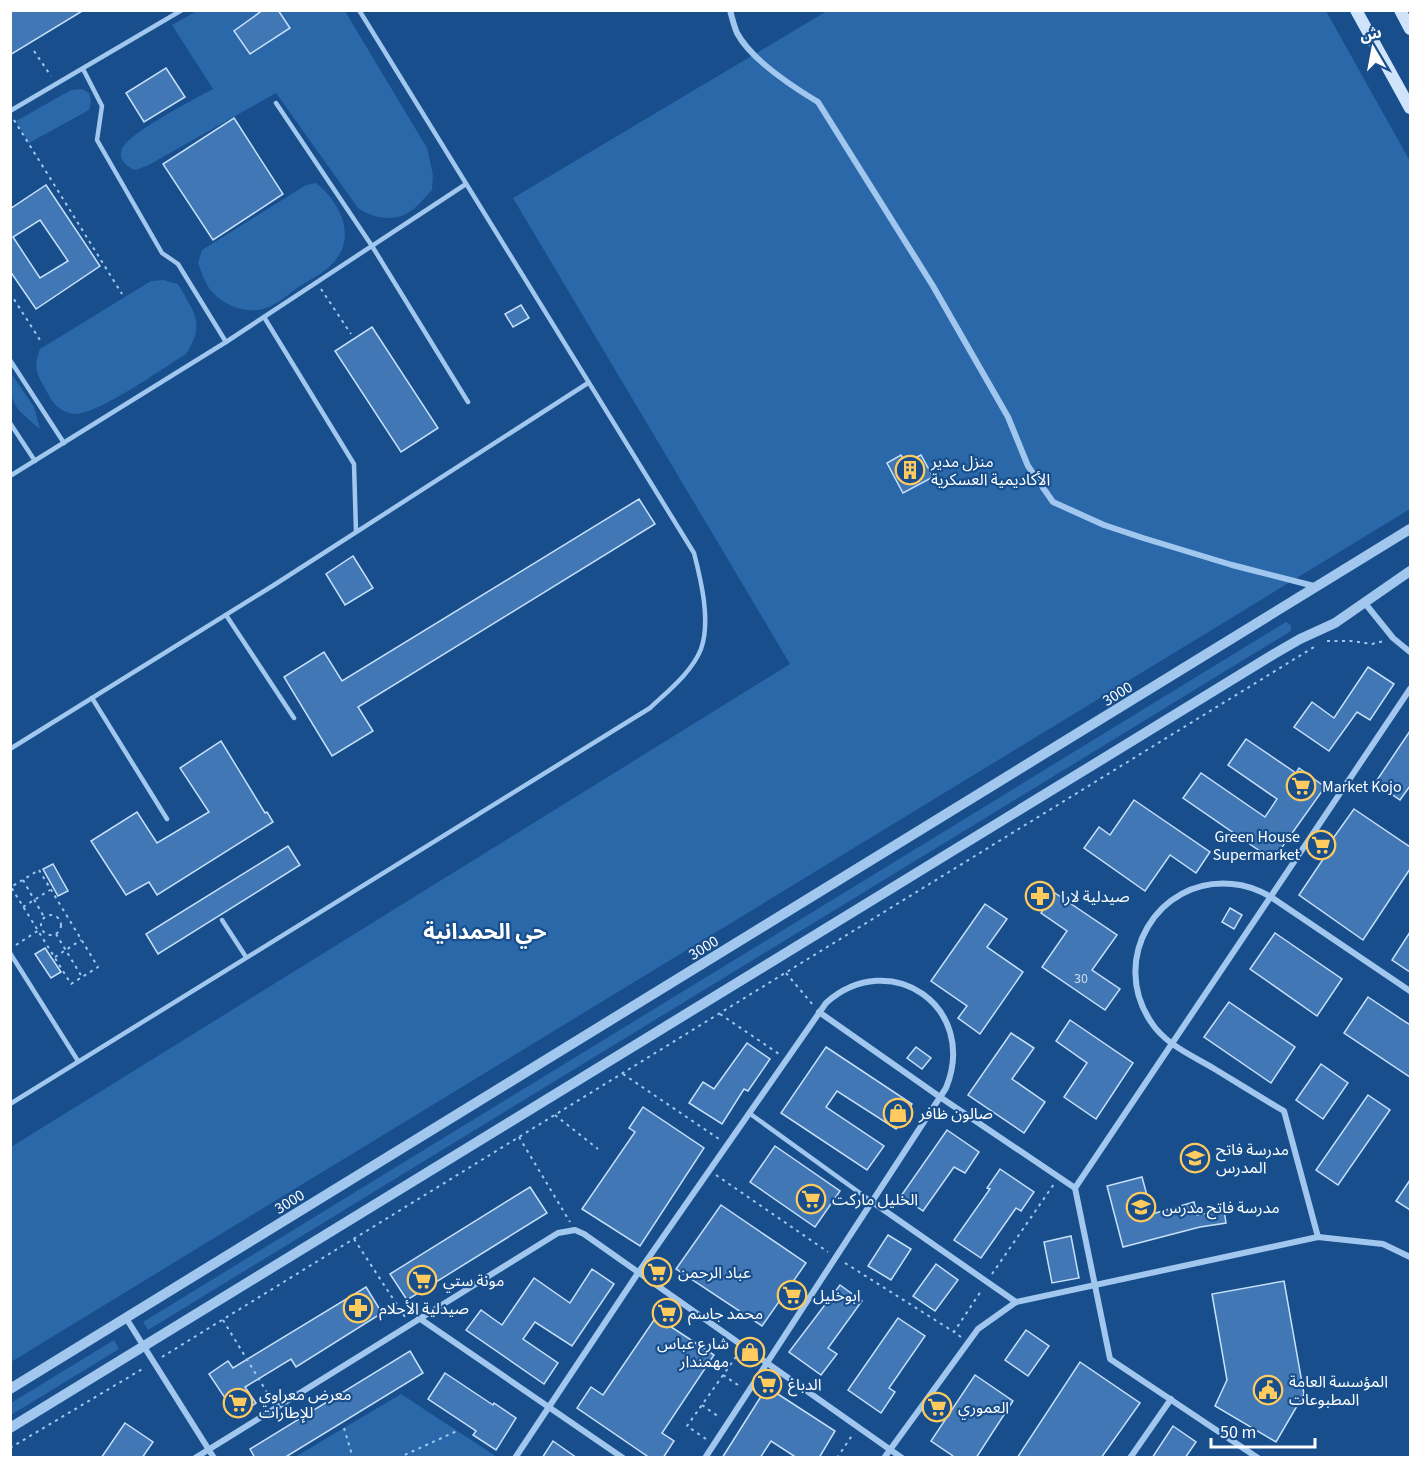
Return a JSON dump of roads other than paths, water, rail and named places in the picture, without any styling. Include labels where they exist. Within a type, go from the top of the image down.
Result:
[{"type":"main road","points":[[1356,10],[1410,108]]},
{"type":"main road","points":[[1400,10],[1410,29]]},
{"type":"street","points":[[730,10],[737,33],[762,62],[797,90],[818,102],[933,285],[1008,417],[1028,466],[1053,502],[1104,525],[1143,538],[1232,565],[1318,587]]},
{"type":"street","name":"3000","points":[[10,1389],[1410,529]]},
{"type":"street","points":[[10,1428],[1274,654],[1335,622],[1410,571]]},
{"type":"street","points":[[1364,602],[1393,638],[1410,652]]},
{"type":"street","points":[[1075,1188],[1410,690]]},
{"type":"street","points":[[1318,1237],[1284,1111],[1172,1044],[1157,1030],[1145,1014],[1136,988],[1135,968],[1138,947],[1158,912],[1174,899],[1205,885],[1219,883],[1239,885],[1259,890],[1271,897],[1410,991]]},
{"type":"street","points":[[515,1458],[638,1273],[819,1012],[835,995],[867,981],[902,983],[923,994],[940,1010],[946,1020],[954,1054],[950,1077],[940,1097],[705,1458]]},
{"type":"street","points":[[819,1012],[1075,1188],[1110,1359],[1258,1458]]},
{"type":"street","points":[[872,1201],[1016,1302]]},
{"type":"street","points":[[195,1458],[558,1233],[575,1230],[902,1458]]},
{"type":"street","points":[[884,1458],[978,1329],[1016,1302],[1318,1237],[1383,1244],[1410,1257]]},
{"type":"street","points":[[126,1318],[214,1458]]},
{"type":"street","points":[[419,1318],[623,1458]]},
{"type":"street","points":[[1130,1458],[1171,1400]]},
{"type":"lane","points":[[10,113],[182,10]]},
{"type":"lane","points":[[10,1104],[650,708],[682,677],[701,648],[705,617],[702,584],[694,553],[359,10]]},
{"type":"lane","points":[[83,69],[102,106],[97,140],[162,253],[178,264],[226,342]]},
{"type":"lane","points":[[276,103],[372,246],[468,402]]},
{"type":"lane","points":[[10,477],[226,342],[466,184]]},
{"type":"lane","points":[[264,317],[354,464],[356,532]]},
{"type":"lane","points":[[10,360],[64,443]]},
{"type":"lane","points":[[10,749],[226,615],[588,383]]},
{"type":"lane","points":[[10,423],[35,461]]},
{"type":"lane","points":[[226,615],[294,718]]},
{"type":"lane","points":[[92,698],[167,819]]},
{"type":"lane","points":[[222,920],[246,957]]},
{"type":"lane","points":[[10,953],[78,1061]]},
{"type":"lane","points":[[749,1113],[872,1201]]},
{"type":"place","name":"منزل مدير الأكاديمية العسكرية","points":[[910,470]]},
{"type":"place","name":"Market Kojo","points":[[1301,786]]},
{"type":"place","name":"Green House Supermarket","points":[[1321,845]]},
{"type":"place","name":"صيدلية لارا","points":[[1040,896]]},
{"type":"place","name":"صالون ظافر","points":[[898,1113]]},
{"type":"place","name":"مدرسة فاتح المدرس","points":[[1195,1158]]},
{"type":"place","name":"الخليل ماركت","points":[[811,1199]]},
{"type":"place","name":"مدرسة فاتح مدرس","points":[[1141,1207]]},
{"type":"place","name":"عباد الرحمن","points":[[657,1272]]},
{"type":"place","name":"مونة ستي","points":[[422,1280]]},
{"type":"place","name":"ابوخليل","points":[[792,1295]]},
{"type":"place","name":"صيدلية الأحلام","points":[[358,1308]]},
{"type":"place","name":"محمد جاسم","points":[[667,1313]]},
{"type":"place","name":"شارع عباس مهمندار","points":[[750,1352]]},
{"type":"place","name":"الدباغ","points":[[767,1384]]},
{"type":"place","name":"المؤسسة العامة المطبوعات","points":[[1268,1390]]},
{"type":"place","name":"معرض معراوي للإطارات","points":[[238,1403]]},
{"type":"place","name":"العموري","points":[[937,1407]]},
{"type":"district","name":"حي الحمدانية","points":[[485,931]]}]
